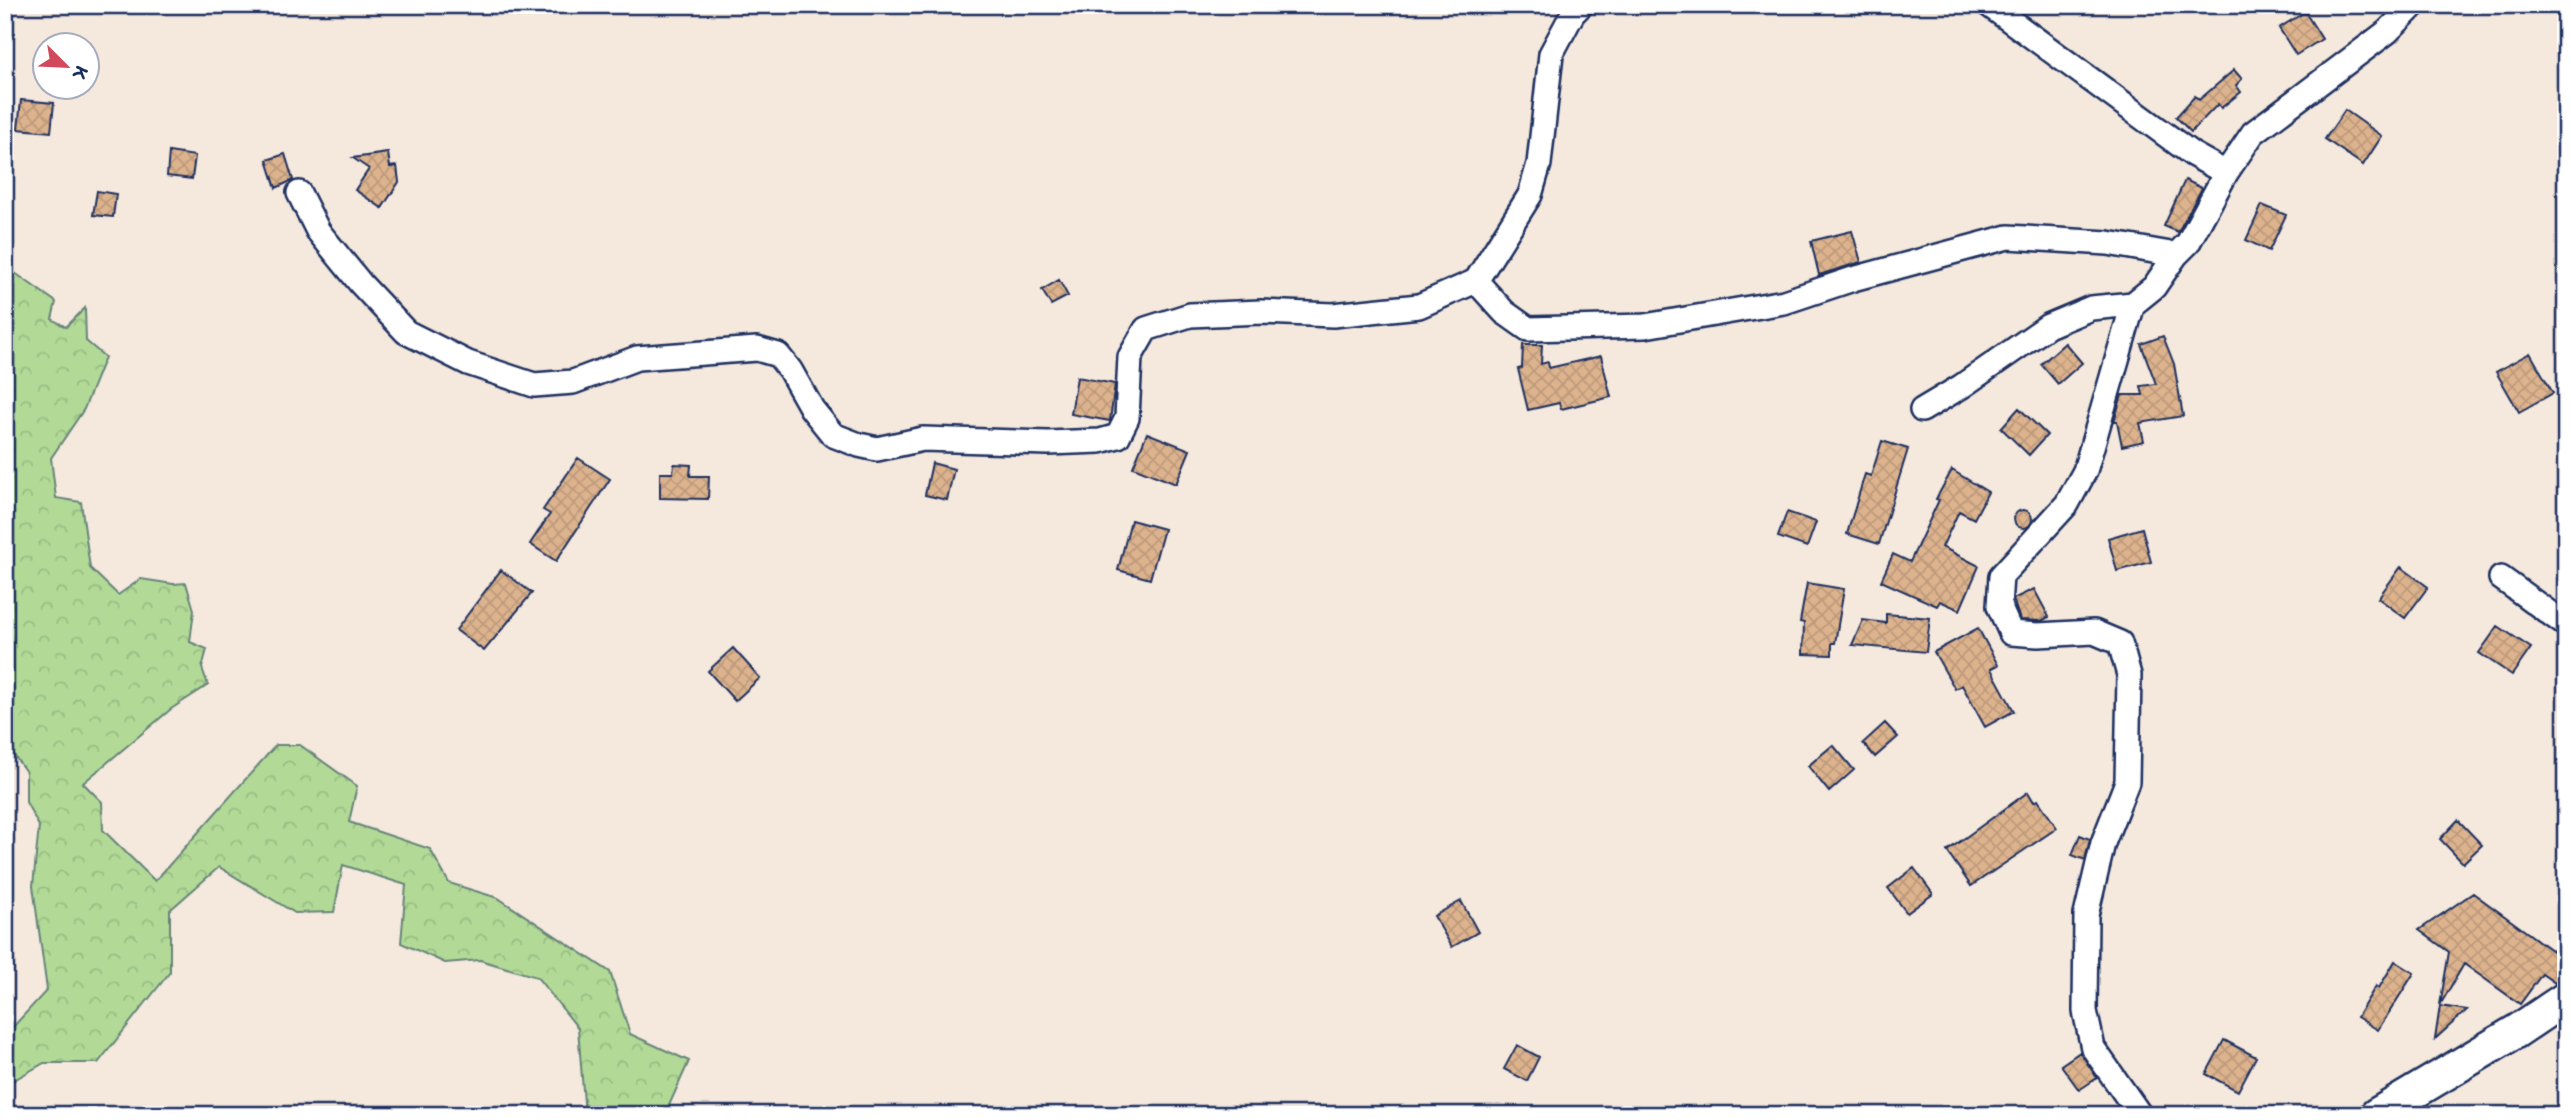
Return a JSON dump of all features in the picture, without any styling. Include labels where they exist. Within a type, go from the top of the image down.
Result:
[{"type":"street","points":[[299,193],[318,231],[361,284],[406,332],[468,363],[534,385],[573,382],[637,358],[757,349],[778,355],[790,370],[812,409],[833,435],[877,449],[923,439],[1048,443],[1100,441],[1118,436],[1127,418],[1130,357],[1146,329],[1190,315],[1261,312],[1333,315],[1419,306],[1476,281],[1530,195],[1539,164],[1551,54],[1573,13],[1581,5]]},
{"type":"street","points":[[1989,5],[2192,154],[2226,173]]},
{"type":"street","points":[[1922,410],[2049,326],[2091,308],[2133,304],[2154,287],[2176,255],[2188,243],[2226,173],[2253,133],[2387,32],[2414,5]]},
{"type":"street","points":[[1476,281],[1504,312],[1528,329],[1632,326],[1735,312],[1784,302],[1853,279],[2008,237],[2108,243],[2176,255]]},
{"type":"street","points":[[2133,304],[2085,471],[2067,503],[2001,576],[1999,606],[2011,633],[2038,635],[2094,632],[2120,643],[2129,675],[2127,782],[2103,843],[2086,915],[2085,1011],[2092,1048],[2140,1115]]},
{"type":"street","points":[[2501,578],[2566,625]]},
{"type":"street","points":[[2376,1115],[2518,1031],[2566,998]]},
{"type":"green space","points":[[15,273],[56,302],[52,319],[66,327],[85,308],[86,341],[105,357],[84,409],[51,458],[56,498],[81,502],[90,568],[118,595],[141,579],[173,584],[186,583],[194,610],[190,642],[207,649],[202,668],[208,685],[171,709],[83,783],[102,802],[103,830],[155,881],[276,745],[300,745],[357,786],[349,822],[430,849],[449,883],[498,898],[610,972],[630,1034],[689,1061],[667,1110],[644,1115],[585,1115],[578,1028],[537,977],[480,960],[445,963],[401,943],[406,885],[343,865],[334,912],[295,913],[219,867],[170,910],[170,972],[98,1063],[44,1063],[5,1085],[5,1033],[47,990],[33,886],[39,826],[26,802],[26,772],[5,743],[5,276]]},
{"type":"building","points":[[2305,12],[2322,39],[2296,55],[2279,28]]},
{"type":"building","points":[[2234,70],[2242,79],[2236,85],[2241,92],[2221,108],[2218,104],[2191,132],[2176,117],[2195,96],[2199,100]]},
{"type":"building","points":[[21,100],[54,103],[51,132],[18,129]]},
{"type":"building","points":[[2345,110],[2382,136],[2363,165],[2325,139]]},
{"type":"building","points":[[169,152],[195,156],[192,179],[167,176]]},
{"type":"building","points":[[388,153],[390,167],[397,166],[399,182],[382,208],[355,190],[369,169],[353,158]]},
{"type":"building","points":[[285,154],[293,180],[276,188],[267,160]]},
{"type":"building","points":[[2185,180],[2202,188],[2178,232],[2164,226]]},
{"type":"building","points":[[97,191],[116,194],[113,217],[93,215]]},
{"type":"building","points":[[2262,205],[2286,215],[2269,251],[2246,240]]},
{"type":"building","points":[[1852,231],[1861,262],[1819,275],[1811,241]]},
{"type":"building","points":[[1059,280],[1068,296],[1051,305],[1042,290]]},
{"type":"building","points":[[2163,336],[2174,364],[2183,416],[2140,423],[2144,441],[2122,446],[2117,421],[2114,421],[2122,395],[2143,395],[2141,386],[2156,384],[2141,344]]},
{"type":"building","points":[[2065,343],[2082,363],[2058,384],[2041,364]]},
{"type":"building","points":[[1523,345],[1542,345],[1541,364],[1548,362],[1549,368],[1601,356],[1611,397],[1561,409],[1559,403],[1528,410],[1518,369],[1522,368]]},
{"type":"building","points":[[2530,353],[2553,393],[2519,412],[2496,372]]},
{"type":"building","points":[[1077,377],[1115,384],[1110,421],[1071,414]]},
{"type":"building","points":[[2019,408],[2047,435],[2029,455],[2001,428]]},
{"type":"building","points":[[1147,433],[1190,450],[1176,484],[1133,467]]},
{"type":"building","points":[[1882,441],[1908,449],[1879,544],[1847,534],[1865,474],[1871,476]]},
{"type":"building","points":[[578,458],[610,479],[556,561],[530,544],[550,514],[543,510]]},
{"type":"building","points":[[932,463],[954,469],[947,500],[925,495]]},
{"type":"building","points":[[674,464],[691,465],[690,476],[709,476],[708,499],[660,498],[660,473],[673,473]]},
{"type":"building","points":[[1952,470],[1988,492],[1974,519],[1959,511],[1942,547],[1979,566],[1960,610],[1940,601],[1937,606],[1881,581],[1893,554],[1910,562],[1939,500],[1936,499]]},
{"type":"building","points":[[2023,510],[2029,513],[2032,519],[2029,525],[2023,528],[2017,525],[2014,519],[2017,513]]},
{"type":"building","points":[[1787,512],[1816,522],[1807,547],[1778,537]]},
{"type":"building","points":[[1131,520],[1164,529],[1150,579],[1118,570]]},
{"type":"building","points":[[2142,528],[2151,562],[2117,571],[2108,538]]},
{"type":"building","points":[[2401,567],[2428,587],[2405,618],[2378,598]]},
{"type":"building","points":[[501,570],[532,593],[484,651],[456,630]]},
{"type":"building","points":[[1807,583],[1844,589],[1835,643],[1832,643],[1832,655],[1803,654],[1804,623],[1800,622]]},
{"type":"building","points":[[2034,589],[2049,617],[2041,621],[2020,620],[2013,599]]},
{"type":"building","points":[[1886,614],[1930,618],[1926,652],[1852,645],[1863,620],[1886,623]]},
{"type":"building","points":[[2498,626],[2531,648],[2512,675],[2479,653]]},
{"type":"building","points":[[1978,628],[1998,665],[1991,669],[2014,711],[1985,727],[1962,685],[1955,689],[1934,652]]},
{"type":"building","points":[[733,648],[760,678],[735,701],[708,671]]},
{"type":"building","points":[[1885,723],[1898,737],[1875,757],[1863,743]]},
{"type":"building","points":[[1833,745],[1854,770],[1829,792],[1808,766]]},
{"type":"building","points":[[2028,792],[2034,802],[2038,800],[2057,828],[1971,886],[1947,851]]},
{"type":"building","points":[[2458,820],[2482,845],[2463,863],[2440,839]]},
{"type":"building","points":[[2080,835],[2090,839],[2085,860],[2072,855]]},
{"type":"building","points":[[1914,868],[1933,894],[1907,913],[1888,888]]},
{"type":"building","points":[[2473,893],[2566,961],[2566,976],[2555,983],[2542,974],[2520,1004],[2464,964],[2440,1005],[2449,952],[2419,930]]},
{"type":"building","points":[[1461,901],[1478,932],[1452,947],[1434,916]]},
{"type":"building","points":[[2395,961],[2414,973],[2378,1030],[2357,1017]]},
{"type":"building","points":[[2440,1006],[2467,1010],[2435,1039]]},
{"type":"building","points":[[2224,1040],[2256,1057],[2238,1091],[2206,1074]]},
{"type":"building","points":[[1517,1045],[1539,1057],[1527,1081],[1504,1069]]},
{"type":"building","points":[[2080,1052],[2097,1078],[2079,1090],[2061,1065]]}]
